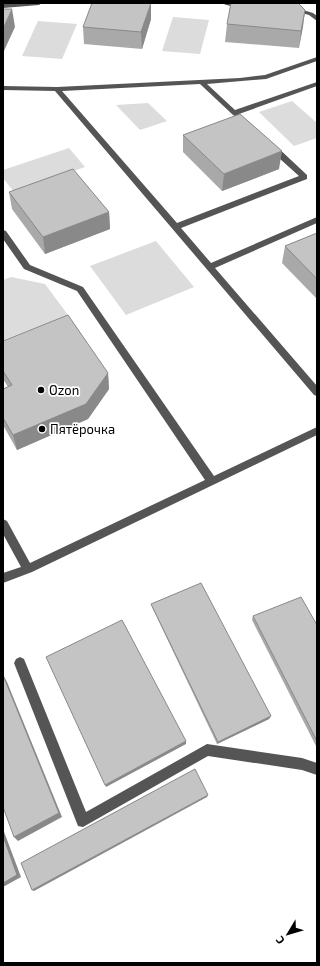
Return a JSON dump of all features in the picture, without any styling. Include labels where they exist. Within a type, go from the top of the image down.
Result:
[{"type":"lane","points":[[3,6],[39,3]]},
{"type":"lane","points":[[224,3],[246,5]]},
{"type":"lane","points":[[284,8],[300,10],[317,19]]},
{"type":"lane","points":[[3,88],[57,89],[202,82],[266,77],[317,59]]},
{"type":"lane","points":[[202,82],[251,129]]},
{"type":"lane","points":[[234,113],[317,84]]},
{"type":"lane","points":[[57,89],[317,392]]},
{"type":"lane","points":[[175,227],[304,177],[263,139]]},
{"type":"lane","points":[[210,267],[317,220]]},
{"type":"lane","points":[[3,233],[27,267],[80,289],[212,481]]},
{"type":"lane","points":[[3,578],[28,569],[317,431]]},
{"type":"lane","points":[[3,524],[28,569]]},
{"type":"lane","points":[[20,663],[83,821],[207,750],[302,764],[317,770]]},
{"type":"shaded area","points":[[173,17],[209,20],[200,54],[162,51]]},
{"type":"shaded area","points":[[38,21],[77,24],[62,59],[22,56]]},
{"type":"shaded area","points":[[292,101],[317,123],[317,138],[294,146],[259,112]]},
{"type":"shaded area","points":[[148,103],[167,121],[140,130],[116,105]]},
{"type":"shaded area","points":[[69,148],[85,167],[14,192],[3,178],[3,170]]},
{"type":"shaded area","points":[[156,241],[194,287],[126,315],[90,266]]},
{"type":"shaded area","points":[[11,277],[45,284],[68,315],[3,340],[3,280]]},
{"type":"building","points":[[92,3],[151,3],[141,32],[83,27]]},
{"type":"building","points":[[231,3],[298,3],[305,10],[301,31],[227,24]]},
{"type":"building","points":[[3,9],[12,9],[3,29]]},
{"type":"building","points":[[240,114],[282,151],[224,174],[183,135]]},
{"type":"building","points":[[73,169],[109,212],[43,237],[9,192]]},
{"type":"building","points":[[317,233],[317,279],[285,246]]},
{"type":"building","points":[[68,315],[108,373],[86,404],[13,435],[3,418],[3,389],[12,385],[3,371],[3,341]]},
{"type":"building","points":[[201,583],[271,716],[218,742],[151,604]]},
{"type":"building","points":[[301,597],[317,625],[317,741],[253,616]]},
{"type":"building","points":[[122,620],[186,741],[105,785],[46,657]]},
{"type":"building","points":[[3,675],[59,813],[14,837],[3,807]]},
{"type":"building","points":[[195,769],[208,795],[32,890],[21,863]]},
{"type":"building","points":[[3,836],[17,875],[3,883]]},
{"type":"place","name":"Ozon","points":[[41,390]]},
{"type":"place","name":"Пятёрочка","points":[[42,429]]}]
